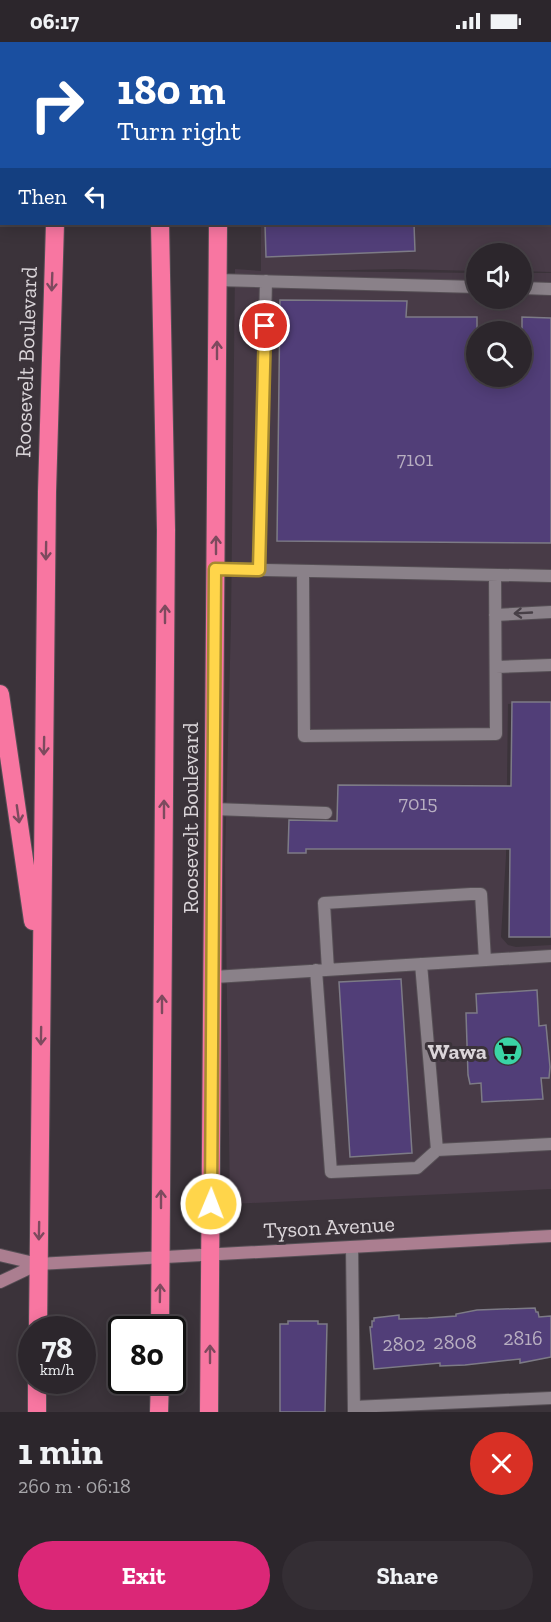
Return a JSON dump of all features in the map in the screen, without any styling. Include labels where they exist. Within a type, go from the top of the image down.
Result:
[{"type":"highway","name":"Roosevelt Boulevard","points":[[38,1316],[47,492],[55,225]]},
{"type":"highway","name":"Roosevelt Boulevard","points":[[160,225],[166,530],[160,1316]]},
{"type":"highway","name":"Roosevelt Boulevard","points":[[209,1412],[218,225]]},
{"type":"highway","points":[[0,694],[41,978]]},
{"type":"highway","points":[[37,1394],[37,1412]]},
{"type":"highway","points":[[159,1412],[160,1394]]},
{"type":"street","name":"Tyson Avenue","points":[[0,1255],[38,1264],[551,1236]]},
{"type":"street","name":"Tyson Avenue","points":[[0,1282],[38,1264]]},
{"type":"lane","points":[[217,280],[466,287]]},
{"type":"lane","points":[[259,570],[266,281]]},
{"type":"lane","points":[[532,288],[551,289]]},
{"type":"lane","points":[[215,569],[551,576]]},
{"type":"lane","points":[[303,571],[304,736],[496,734],[495,575]]},
{"type":"lane","points":[[495,615],[551,612]]},
{"type":"lane","points":[[496,667],[551,666]]},
{"type":"lane","points":[[214,809],[326,813]]},
{"type":"lane","points":[[485,960],[481,894],[324,903],[322,970],[331,1172],[417,1168],[437,1149],[551,1144]]},
{"type":"lane","points":[[214,977],[551,956]]},
{"type":"lane","points":[[421,964],[437,1149]]},
{"type":"lane","points":[[352,1247],[354,1409],[551,1398]]},
{"type":"shaded area","points":[[261,225],[551,225],[551,272],[532,271],[532,243],[466,243],[466,271],[401,269],[301,271],[466,273],[466,309],[532,309],[532,273],[551,273],[551,701],[508,704],[506,856],[501,937],[508,945],[516,947],[551,945],[551,1189],[230,1204],[225,860],[231,622],[235,269],[261,271]]},
{"type":"building","points":[[265,225],[414,225],[415,251],[266,257]]},
{"type":"building","points":[[280,300],[407,301],[406,317],[477,317],[477,321],[466,321],[466,387],[532,387],[532,321],[522,321],[522,317],[551,318],[551,543],[277,541]]},
{"type":"building","points":[[512,702],[551,702],[551,937],[509,937],[510,849],[306,849],[306,853],[288,853],[289,820],[337,821],[338,785],[511,786]]},
{"type":"building","name":"Wawa","points":[[401,979],[412,1153],[350,1157],[339,982]]},
{"type":"building","name":"Wawa","points":[[537,990],[539,1026],[546,1025],[550,1067],[549,1078],[541,1078],[543,1099],[482,1102],[481,1083],[470,1084],[468,1075],[466,1013],[477,1013],[476,994]]},
{"type":"building","points":[[535,1308],[539,1317],[551,1316],[551,1357],[520,1363],[520,1359],[465,1365],[440,1366],[440,1363],[374,1369],[370,1327],[372,1327],[374,1318],[399,1315],[399,1319],[428,1318],[456,1316],[456,1314],[477,1310]]},
{"type":"building","points":[[288,1321],[318,1321],[318,1324],[327,1324],[325,1412],[280,1412],[280,1324],[288,1324]]},
{"type":"place","name":"Wawa","points":[[508,1051]]},
{"type":"route","points":[[211,1204],[215,569],[259,570],[265,326]]}]
